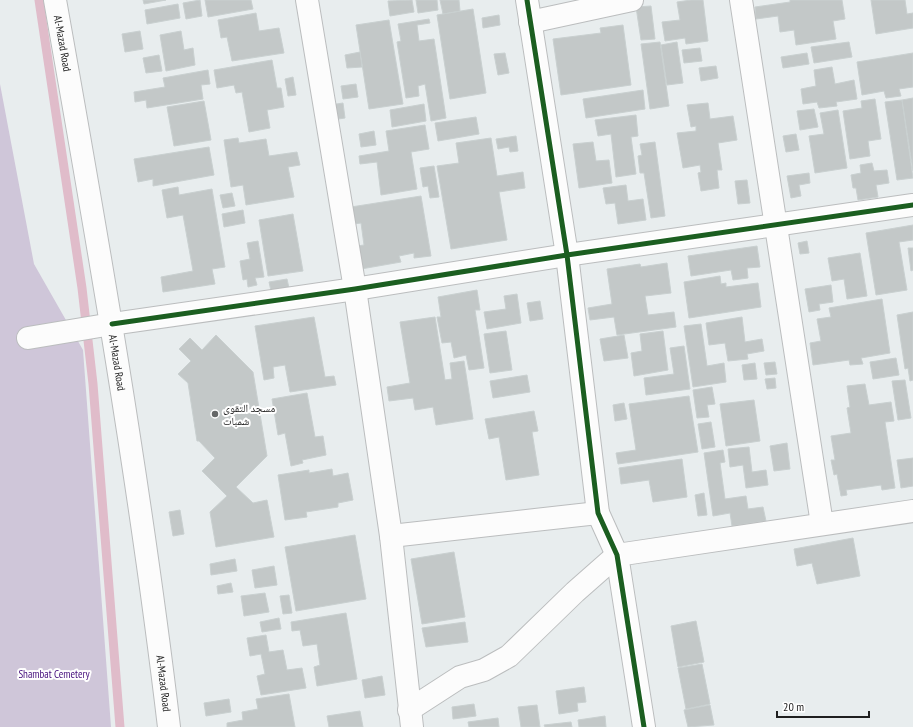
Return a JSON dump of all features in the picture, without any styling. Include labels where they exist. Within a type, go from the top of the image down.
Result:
[{"type":"street","name":"Al-Mazad Road","points":[[55,0],[112,324],[152,586],[169,727]]},
{"type":"street","points":[[307,0],[355,289],[391,536],[411,719]]},
{"type":"street","points":[[527,0],[567,255],[598,513],[617,555],[644,727]]},
{"type":"street","points":[[530,22],[632,0]]},
{"type":"street","points":[[741,0],[822,524]]},
{"type":"street","points":[[28,338],[112,324],[355,289],[567,255],[913,205]]},
{"type":"street","points":[[411,719],[460,677],[484,670],[509,656],[575,592],[617,555],[913,511]]},
{"type":"street","points":[[391,536],[598,513]]},
{"type":"green space","name":"Shambat Cemetery","points":[[0,84],[34,264],[83,350],[111,727],[0,727]]},
{"type":"building","points":[[143,0],[166,0],[144,4]]},
{"type":"building","points":[[200,0],[202,16],[186,19],[183,3]]},
{"type":"building","points":[[205,0],[251,0],[253,9],[208,17]]},
{"type":"building","points":[[412,0],[414,12],[390,16],[388,1]]},
{"type":"building","points":[[416,0],[437,0],[438,10],[418,13]]},
{"type":"building","points":[[440,0],[459,0],[460,11],[443,14]]},
{"type":"building","points":[[703,0],[708,41],[686,44],[685,38],[665,41],[662,22],[680,20],[677,2]]},
{"type":"building","points":[[790,0],[842,0],[845,19],[833,21],[836,39],[796,45],[794,30],[780,32],[778,16],[756,19],[755,7],[790,2]]},
{"type":"building","points":[[871,0],[905,0],[907,14],[913,13],[913,28],[876,34]]},
{"type":"building","points":[[178,4],[180,18],[147,24],[145,10]]},
{"type":"building","points":[[651,6],[655,39],[641,40],[636,7]]},
{"type":"building","points":[[473,9],[486,93],[450,99],[437,15]]},
{"type":"building","points":[[256,13],[259,31],[279,28],[284,53],[232,61],[227,37],[221,38],[218,20]]},
{"type":"building","points":[[499,15],[500,25],[483,28],[482,18]]},
{"type":"building","points":[[429,19],[430,23],[417,25],[419,41],[434,39],[446,118],[431,121],[425,84],[418,86],[419,96],[406,98],[397,42],[401,41],[398,24]]},
{"type":"building","points":[[389,20],[403,104],[369,109],[356,25]]},
{"type":"building","points":[[623,25],[631,85],[561,95],[553,39],[601,33],[600,28]]},
{"type":"building","points":[[140,31],[143,49],[125,52],[122,34]]},
{"type":"building","points":[[181,31],[184,50],[193,48],[195,65],[166,71],[160,35]]},
{"type":"building","points":[[660,42],[669,106],[650,109],[641,44]]},
{"type":"building","points":[[677,42],[683,83],[667,85],[661,45]]},
{"type":"building","points":[[849,42],[852,57],[814,63],[811,47]]},
{"type":"building","points":[[700,48],[702,61],[684,63],[682,50]]},
{"type":"building","points":[[360,52],[362,67],[347,68],[345,55]]},
{"type":"building","points":[[505,53],[509,73],[498,75],[494,54]]},
{"type":"building","points":[[807,53],[809,64],[783,68],[781,57]]},
{"type":"building","points":[[913,53],[913,87],[899,89],[901,96],[886,98],[884,91],[862,95],[857,62]]},
{"type":"building","points":[[159,55],[162,71],[146,73],[143,58]]},
{"type":"building","points":[[272,60],[277,88],[281,88],[284,107],[267,110],[270,128],[249,132],[242,92],[236,93],[234,85],[217,88],[214,70]]},
{"type":"building","points":[[716,66],[718,78],[701,81],[699,68]]},
{"type":"building","points":[[832,67],[835,84],[854,80],[857,99],[836,102],[837,106],[819,108],[817,102],[803,104],[801,89],[816,86],[814,70]]},
{"type":"building","points":[[208,70],[210,84],[201,85],[203,99],[147,108],[146,100],[135,102],[134,92],[165,87],[163,78]]},
{"type":"building","points":[[293,77],[296,95],[288,96],[285,79]]},
{"type":"building","points":[[356,84],[358,97],[343,99],[341,86]]},
{"type":"building","points":[[643,90],[645,109],[586,118],[583,99]]},
{"type":"building","points":[[913,98],[913,171],[902,100]]},
{"type":"building","points":[[875,99],[881,139],[868,141],[870,156],[850,159],[843,111],[862,108],[861,101]]},
{"type":"building","points":[[902,100],[913,178],[897,180],[885,102]]},
{"type":"building","points":[[204,101],[211,140],[174,146],[167,107]]},
{"type":"building","points":[[343,103],[345,118],[332,120],[330,105]]},
{"type":"building","points":[[708,103],[710,119],[733,116],[737,140],[718,143],[722,170],[717,170],[719,188],[701,191],[698,173],[701,172],[700,165],[683,168],[677,133],[696,131],[696,126],[691,127],[687,105]]},
{"type":"building","points":[[424,104],[426,121],[392,127],[390,110]]},
{"type":"building","points":[[814,109],[818,127],[800,130],[797,111]]},
{"type":"building","points":[[838,110],[847,168],[815,173],[809,136],[824,134],[820,113]]},
{"type":"building","points":[[636,115],[638,136],[631,137],[636,174],[616,177],[611,134],[598,136],[595,120]]},
{"type":"building","points":[[476,117],[479,134],[438,141],[435,123]]},
{"type":"building","points":[[425,125],[429,149],[411,152],[417,189],[381,195],[377,162],[360,164],[359,156],[389,151],[386,131]]},
{"type":"building","points":[[374,131],[376,145],[361,147],[359,134]]},
{"type":"building","points":[[796,134],[799,150],[786,152],[783,136]]},
{"type":"building","points":[[516,136],[518,151],[510,152],[509,147],[498,149],[496,139]]},
{"type":"building","points":[[238,138],[239,143],[266,139],[269,156],[297,152],[300,165],[288,167],[294,197],[246,205],[243,185],[231,187],[224,140]]},
{"type":"building","points":[[491,138],[497,176],[523,172],[525,188],[499,192],[507,240],[451,249],[437,166],[459,163],[456,143]]},
{"type":"building","points":[[593,142],[596,161],[609,160],[612,183],[579,188],[573,144]]},
{"type":"building","points":[[655,142],[665,216],[651,218],[644,173],[640,173],[638,156],[642,155],[640,144]]},
{"type":"building","points":[[209,147],[214,175],[153,186],[153,179],[138,182],[134,159]]},
{"type":"building","points":[[872,163],[874,171],[887,170],[889,183],[876,185],[878,197],[858,200],[856,188],[853,188],[851,175],[861,173],[860,165]]},
{"type":"building","points":[[434,166],[439,197],[430,198],[428,186],[423,187],[420,168]]},
{"type":"building","points":[[809,173],[810,183],[799,185],[801,196],[791,198],[787,176]]},
{"type":"building","points":[[747,180],[750,203],[738,204],[735,181]]},
{"type":"building","points":[[626,185],[628,201],[643,199],[646,220],[618,224],[615,203],[606,204],[603,188]]},
{"type":"building","points":[[178,187],[179,195],[212,189],[225,267],[212,269],[215,284],[163,292],[161,277],[193,271],[183,215],[167,218],[162,190]]},
{"type":"building","points":[[232,193],[235,206],[223,208],[220,195]]},
{"type":"building","points":[[421,196],[431,256],[414,258],[414,253],[399,256],[401,262],[361,269],[357,246],[364,245],[361,223],[354,224],[351,207]]},
{"type":"building","points":[[243,210],[245,223],[224,227],[222,214]]},
{"type":"building","points":[[293,214],[303,271],[268,276],[259,220]]},
{"type":"building","points":[[913,225],[913,240],[899,242],[907,290],[876,295],[866,233]]},
{"type":"building","points":[[258,241],[264,277],[255,278],[257,285],[248,287],[247,279],[243,280],[240,261],[250,259],[247,243]]},
{"type":"building","points":[[807,241],[809,253],[800,254],[798,243]]},
{"type":"building","points":[[757,246],[760,267],[747,268],[748,278],[733,280],[731,270],[691,276],[688,256]]},
{"type":"building","points":[[908,248],[913,248],[913,270],[911,271]]},
{"type":"building","points":[[860,253],[867,296],[847,299],[844,279],[832,281],[828,258]]},
{"type":"building","points":[[667,263],[671,293],[645,296],[648,315],[674,312],[676,327],[617,335],[614,317],[590,320],[588,308],[612,304],[607,269],[640,264],[641,267]]},
{"type":"building","points":[[720,276],[721,284],[726,283],[726,287],[758,283],[761,307],[689,318],[684,282]]},
{"type":"building","points":[[287,279],[289,288],[271,291],[269,282]]},
{"type":"building","points":[[831,285],[833,302],[819,304],[820,310],[809,312],[805,289]]},
{"type":"building","points":[[477,290],[480,310],[475,310],[484,368],[469,370],[466,355],[454,358],[451,342],[442,343],[437,317],[441,317],[438,297]]},
{"type":"building","points":[[517,294],[521,323],[487,329],[484,312],[506,309],[504,296]]},
{"type":"building","points":[[882,299],[890,353],[861,358],[863,364],[850,365],[849,360],[813,365],[810,343],[821,341],[817,319],[831,317],[829,308]]},
{"type":"building","points":[[540,301],[543,319],[530,321],[527,303]]},
{"type":"building","points":[[913,312],[913,380],[910,381],[908,368],[905,369],[897,315]]},
{"type":"building","points":[[314,317],[325,377],[334,376],[336,385],[290,392],[285,365],[273,367],[274,378],[264,380],[255,326]]},
{"type":"building","points":[[435,317],[445,380],[452,379],[450,363],[464,361],[473,419],[436,425],[433,407],[415,410],[413,398],[389,401],[387,387],[410,383],[400,322]]},
{"type":"building","points":[[742,317],[745,342],[762,339],[764,351],[747,354],[748,359],[728,361],[725,343],[709,345],[706,323]]},
{"type":"building","points":[[701,324],[707,366],[724,363],[726,382],[693,387],[684,326]]},
{"type":"building","points":[[506,331],[512,370],[490,373],[484,334]]},
{"type":"building","points":[[663,331],[668,370],[634,376],[631,353],[642,351],[640,334]]},
{"type":"building","points":[[216,335],[253,372],[267,456],[236,487],[253,503],[267,500],[274,537],[216,547],[210,512],[227,496],[202,471],[215,458],[199,441],[197,441],[188,383],[178,374],[191,361],[179,349],[190,338],[202,350]]},
{"type":"building","points":[[624,335],[628,358],[604,361],[600,339]]},
{"type":"building","points":[[684,346],[690,389],[646,395],[644,378],[674,374],[670,348]]},
{"type":"building","points":[[896,358],[899,375],[873,379],[870,362]]},
{"type":"building","points":[[775,362],[777,374],[766,375],[764,363]]},
{"type":"building","points":[[755,363],[757,379],[744,380],[742,365]]},
{"type":"building","points":[[527,375],[530,392],[493,398],[490,381]]},
{"type":"building","points":[[775,378],[776,388],[767,389],[765,379]]},
{"type":"building","points":[[905,380],[911,418],[898,420],[892,381]]},
{"type":"building","points":[[865,384],[869,405],[891,402],[894,421],[885,422],[895,488],[882,490],[881,485],[846,490],[847,495],[841,496],[837,474],[834,475],[831,460],[835,460],[831,436],[851,433],[847,408],[850,407],[847,386]]},
{"type":"building","points":[[712,387],[715,404],[707,405],[709,417],[697,418],[693,390]]},
{"type":"building","points":[[307,393],[315,437],[323,436],[326,455],[302,460],[303,463],[291,466],[285,433],[278,435],[272,399]]},
{"type":"building","points":[[689,396],[698,452],[618,464],[616,453],[636,450],[629,404]]},
{"type":"building","points":[[754,400],[760,441],[726,446],[720,404]]},
{"type":"building","points":[[624,403],[627,419],[615,421],[613,405]]},
{"type":"building","points":[[534,411],[538,431],[532,432],[539,475],[506,480],[499,437],[489,439],[485,419]]},
{"type":"building","points":[[711,422],[715,447],[702,449],[698,424]]},
{"type":"building","points":[[787,443],[790,469],[774,471],[770,446]]},
{"type":"building","points":[[749,447],[752,472],[766,470],[768,485],[746,488],[743,465],[730,467],[728,449]]},
{"type":"building","points":[[723,450],[725,462],[720,463],[725,499],[746,496],[748,509],[763,507],[766,521],[732,526],[730,513],[713,516],[704,453]]},
{"type":"building","points":[[913,458],[913,486],[901,488],[897,460]]},
{"type":"building","points":[[682,459],[687,497],[653,502],[649,480],[621,484],[619,468]]},
{"type":"building","points":[[332,469],[333,476],[348,473],[353,500],[338,503],[338,507],[306,512],[307,517],[285,520],[278,475],[309,470],[309,473]]},
{"type":"building","points":[[704,493],[707,515],[698,516],[695,495]]},
{"type":"building","points":[[180,510],[184,534],[173,536],[169,512]]},
{"type":"building","points":[[355,535],[366,599],[296,611],[285,547]]},
{"type":"building","points":[[853,538],[860,576],[817,584],[812,563],[797,566],[794,549]]},
{"type":"building","points":[[454,552],[465,617],[422,624],[411,559]]},
{"type":"building","points":[[235,559],[237,571],[211,575],[210,564]]},
{"type":"building","points":[[274,566],[277,585],[255,588],[252,570]]},
{"type":"building","points":[[231,583],[233,592],[218,594],[217,586]]},
{"type":"building","points":[[265,593],[269,612],[244,616],[241,596]]},
{"type":"building","points":[[289,595],[292,613],[283,614],[280,596]]},
{"type":"building","points":[[346,613],[357,679],[317,686],[314,667],[320,665],[317,644],[303,646],[300,630],[292,631],[291,622]]},
{"type":"building","points":[[279,618],[281,629],[262,632],[260,622]]},
{"type":"building","points":[[696,621],[704,662],[678,667],[671,626]]},
{"type":"building","points":[[465,622],[468,642],[426,647],[422,628]]},
{"type":"building","points":[[266,635],[269,652],[283,650],[287,670],[302,668],[306,688],[261,695],[257,676],[265,674],[261,654],[250,656],[247,638]]},
{"type":"building","points":[[702,664],[710,704],[686,709],[678,668]]},
{"type":"building","points":[[382,676],[385,695],[365,698],[362,680]]},
{"type":"building","points":[[584,687],[586,702],[577,703],[578,711],[559,714],[556,691]]},
{"type":"building","points":[[289,694],[295,727],[227,727],[227,723],[243,720],[242,712],[258,709],[256,699]]},
{"type":"building","points":[[229,699],[231,712],[206,716],[204,703]]},
{"type":"building","points":[[474,704],[476,716],[453,719],[452,707]]},
{"type":"building","points":[[537,705],[540,727],[521,727],[518,707]]},
{"type":"building","points":[[710,705],[714,725],[688,727],[684,710]]},
{"type":"building","points":[[360,711],[363,727],[329,727],[327,716]]},
{"type":"building","points":[[605,716],[606,727],[579,727],[578,720]]},
{"type":"building","points":[[498,718],[499,727],[469,727],[468,722]]},
{"type":"building","points":[[571,722],[572,727],[545,727],[544,725]]},
{"type":"waterway","points":[[39,0],[82,288],[93,384],[120,727]]},
{"type":"cycle path","points":[[527,0],[567,255],[598,513],[617,555],[644,727]]},
{"type":"cycle path","points":[[112,324],[355,289],[567,255],[913,205]]},
{"type":"place","name":"مسجد التقوى شمبات","points":[[215,414]]}]
